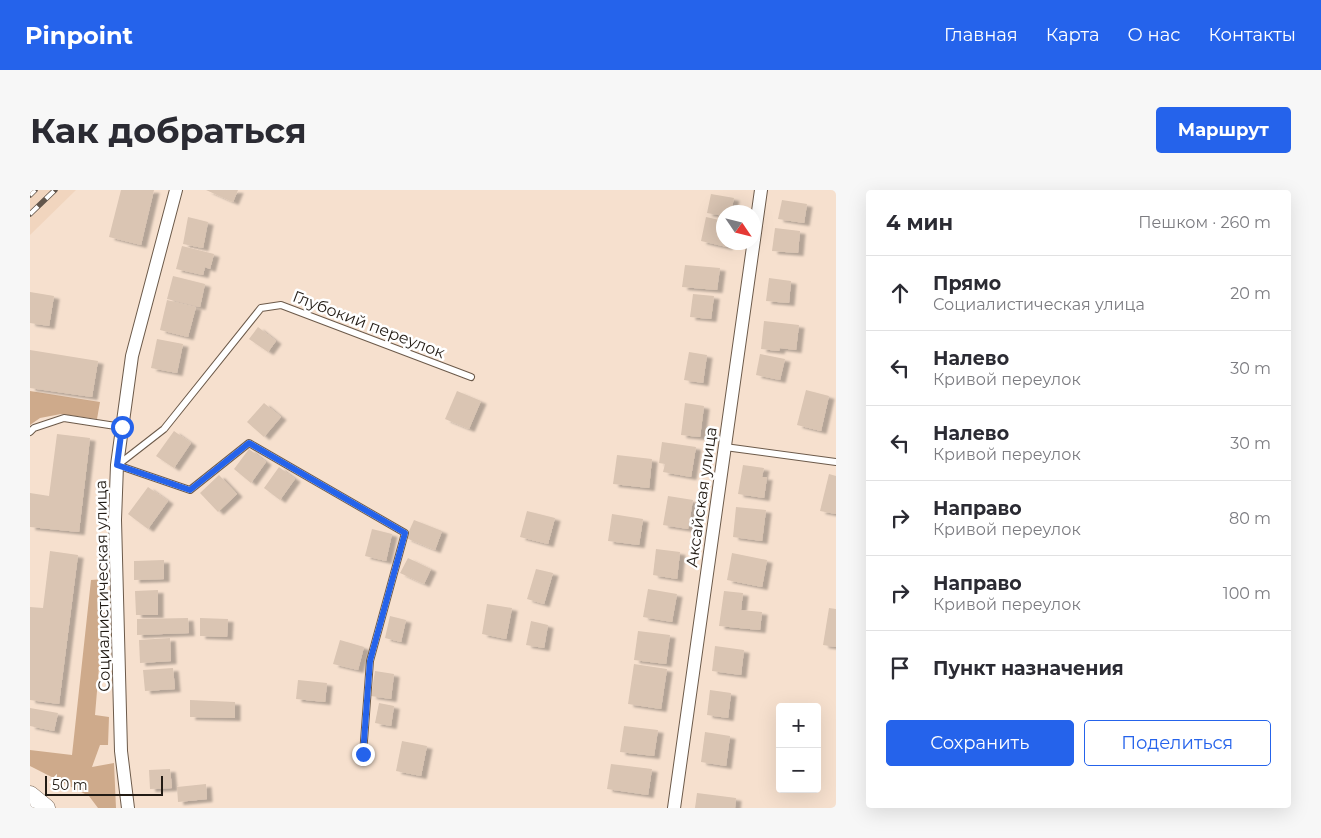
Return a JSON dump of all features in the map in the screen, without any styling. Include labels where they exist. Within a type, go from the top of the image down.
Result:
[{"type":"street","name":"Социалистическая улица","points":[[128,808],[121,732],[115,520],[117,465],[132,356],[176,190]]},
{"type":"street","name":"Аксайская улица","points":[[674,808],[761,190]]},
{"type":"street","points":[[30,795],[46,808]]},
{"type":"lane","name":"Глубокий переулок","points":[[117,465],[164,429],[261,308],[281,305],[471,377]]},
{"type":"lane","points":[[30,432],[34,428],[64,418],[122,427]]},
{"type":"lane","points":[[117,465],[190,490],[249,443],[405,533],[370,661],[363,754]]},
{"type":"lane","points":[[725,446],[836,462]]},
{"type":"shaded area","points":[[30,190],[76,190],[30,235]]},
{"type":"shaded area","points":[[30,391],[100,402],[97,419],[61,414],[40,418],[30,425]]},
{"type":"shaded area","points":[[104,579],[106,662],[99,667],[95,715],[109,717],[108,745],[100,745],[92,767],[114,763],[116,808],[98,808],[89,796],[30,766],[30,750],[72,755],[91,580]]},
{"type":"building","points":[[121,190],[154,190],[141,245],[109,237]]},
{"type":"building","points":[[206,190],[238,190],[233,202]]},
{"type":"building","points":[[711,194],[734,198],[732,205],[716,205],[716,215],[707,213]]},
{"type":"building","points":[[782,200],[807,204],[804,223],[778,219]]},
{"type":"building","points":[[188,217],[208,222],[203,248],[183,244]]},
{"type":"building","points":[[706,217],[716,219],[716,244],[701,241]]},
{"type":"building","points":[[775,228],[800,231],[798,253],[772,251]]},
{"type":"building","points":[[182,246],[214,254],[210,269],[205,267],[203,275],[176,269]]},
{"type":"building","points":[[685,265],[720,268],[717,290],[682,287]]},
{"type":"building","points":[[173,276],[205,284],[200,307],[167,299]]},
{"type":"building","points":[[769,278],[791,281],[789,303],[766,301]]},
{"type":"building","points":[[30,292],[54,296],[49,326],[30,323]]},
{"type":"building","points":[[693,294],[714,296],[711,319],[690,317]]},
{"type":"building","points":[[167,300],[196,307],[188,337],[160,330]]},
{"type":"building","points":[[764,321],[799,325],[796,350],[780,348],[779,351],[761,349]]},
{"type":"building","points":[[258,327],[276,341],[268,352],[249,339]]},
{"type":"building","points":[[157,339],[183,344],[177,373],[151,368]]},
{"type":"building","points":[[30,350],[98,361],[92,397],[30,388]]},
{"type":"building","points":[[689,352],[707,355],[703,383],[684,380]]},
{"type":"building","points":[[760,354],[785,359],[780,380],[756,375]]},
{"type":"building","points":[[806,390],[829,396],[821,431],[797,425]]},
{"type":"building","points":[[457,391],[481,401],[469,429],[445,419]]},
{"type":"building","points":[[264,403],[281,417],[264,437],[247,422]]},
{"type":"building","points":[[685,403],[704,406],[700,437],[681,435]]},
{"type":"building","points":[[174,431],[191,443],[174,468],[156,456]]},
{"type":"building","points":[[57,434],[90,438],[79,532],[30,527],[30,493],[49,496]]},
{"type":"building","points":[[662,442],[696,447],[691,477],[663,472],[665,464],[659,463]]},
{"type":"building","points":[[249,449],[266,462],[251,483],[234,469]]},
{"type":"building","points":[[617,455],[652,459],[649,488],[613,484]]},
{"type":"building","points":[[743,465],[764,468],[762,477],[767,477],[764,498],[738,494]]},
{"type":"building","points":[[279,467],[295,479],[280,500],[264,488]]},
{"type":"building","points":[[829,474],[836,476],[836,514],[820,511]]},
{"type":"building","points":[[219,475],[237,494],[218,512],[200,493]]},
{"type":"building","points":[[148,487],[168,501],[148,529],[128,514]]},
{"type":"building","points":[[668,496],[693,500],[688,529],[663,525]]},
{"type":"building","points":[[736,507],[766,510],[762,541],[733,537]]},
{"type":"building","points":[[527,511],[555,518],[548,544],[520,537]]},
{"type":"building","points":[[612,514],[643,519],[639,545],[608,541]]},
{"type":"building","points":[[414,520],[442,531],[435,550],[406,538]]},
{"type":"building","points":[[372,529],[392,534],[386,561],[365,556]]},
{"type":"building","points":[[656,549],[680,552],[677,579],[653,575]]},
{"type":"building","points":[[50,551],[78,555],[59,704],[30,700],[30,607],[43,608]]},
{"type":"building","points":[[732,553],[767,560],[762,587],[727,580]]},
{"type":"building","points":[[408,558],[431,569],[424,584],[400,573]]},
{"type":"building","points":[[164,560],[164,579],[134,580],[134,561]]},
{"type":"building","points":[[536,569],[553,573],[544,604],[527,599]]},
{"type":"building","points":[[648,589],[677,594],[672,622],[643,617]]},
{"type":"building","points":[[158,590],[158,615],[136,615],[135,591]]},
{"type":"building","points":[[724,591],[743,593],[741,610],[762,612],[760,630],[719,626]]},
{"type":"building","points":[[487,604],[512,608],[506,639],[482,634]]},
{"type":"building","points":[[829,608],[836,609],[836,647],[823,645]]},
{"type":"building","points":[[390,616],[406,620],[401,642],[385,638]]},
{"type":"building","points":[[188,618],[189,633],[137,635],[137,619]]},
{"type":"building","points":[[200,618],[228,619],[227,637],[200,636]]},
{"type":"building","points":[[531,621],[548,625],[544,648],[526,645]]},
{"type":"building","points":[[638,631],[670,635],[666,664],[634,660]]},
{"type":"building","points":[[170,638],[171,661],[140,663],[139,640]]},
{"type":"building","points":[[340,640],[364,647],[358,670],[333,664]]},
{"type":"building","points":[[715,646],[744,650],[741,675],[712,671]]},
{"type":"building","points":[[634,664],[667,669],[661,709],[628,704]]},
{"type":"building","points":[[173,668],[175,689],[145,691],[143,670]]},
{"type":"building","points":[[375,671],[394,674],[391,699],[371,696]]},
{"type":"building","points":[[298,680],[327,683],[325,702],[296,699]]},
{"type":"building","points":[[710,690],[731,693],[728,718],[707,715]]},
{"type":"building","points":[[190,700],[235,702],[235,718],[190,717]]},
{"type":"building","points":[[379,703],[394,706],[391,726],[375,723]]},
{"type":"building","points":[[30,708],[58,713],[54,731],[30,726]]},
{"type":"building","points":[[624,726],[658,730],[654,756],[620,752]]},
{"type":"building","points":[[705,732],[730,736],[726,766],[701,762]]},
{"type":"building","points":[[402,741],[427,746],[421,776],[396,771]]},
{"type":"building","points":[[611,764],[652,769],[648,795],[607,789]]},
{"type":"building","points":[[170,769],[172,788],[150,789],[149,770]]},
{"type":"building","points":[[206,784],[207,799],[178,802],[177,787]]},
{"type":"building","points":[[697,793],[736,798],[735,808],[695,808]]},
{"type":"railway","points":[[30,195],[35,190]]},
{"type":"railway","points":[[30,214],[55,190]]},
{"type":"route","points":[[122,427],[117,465],[190,490],[249,443],[405,533],[370,661],[363,754]]}]
